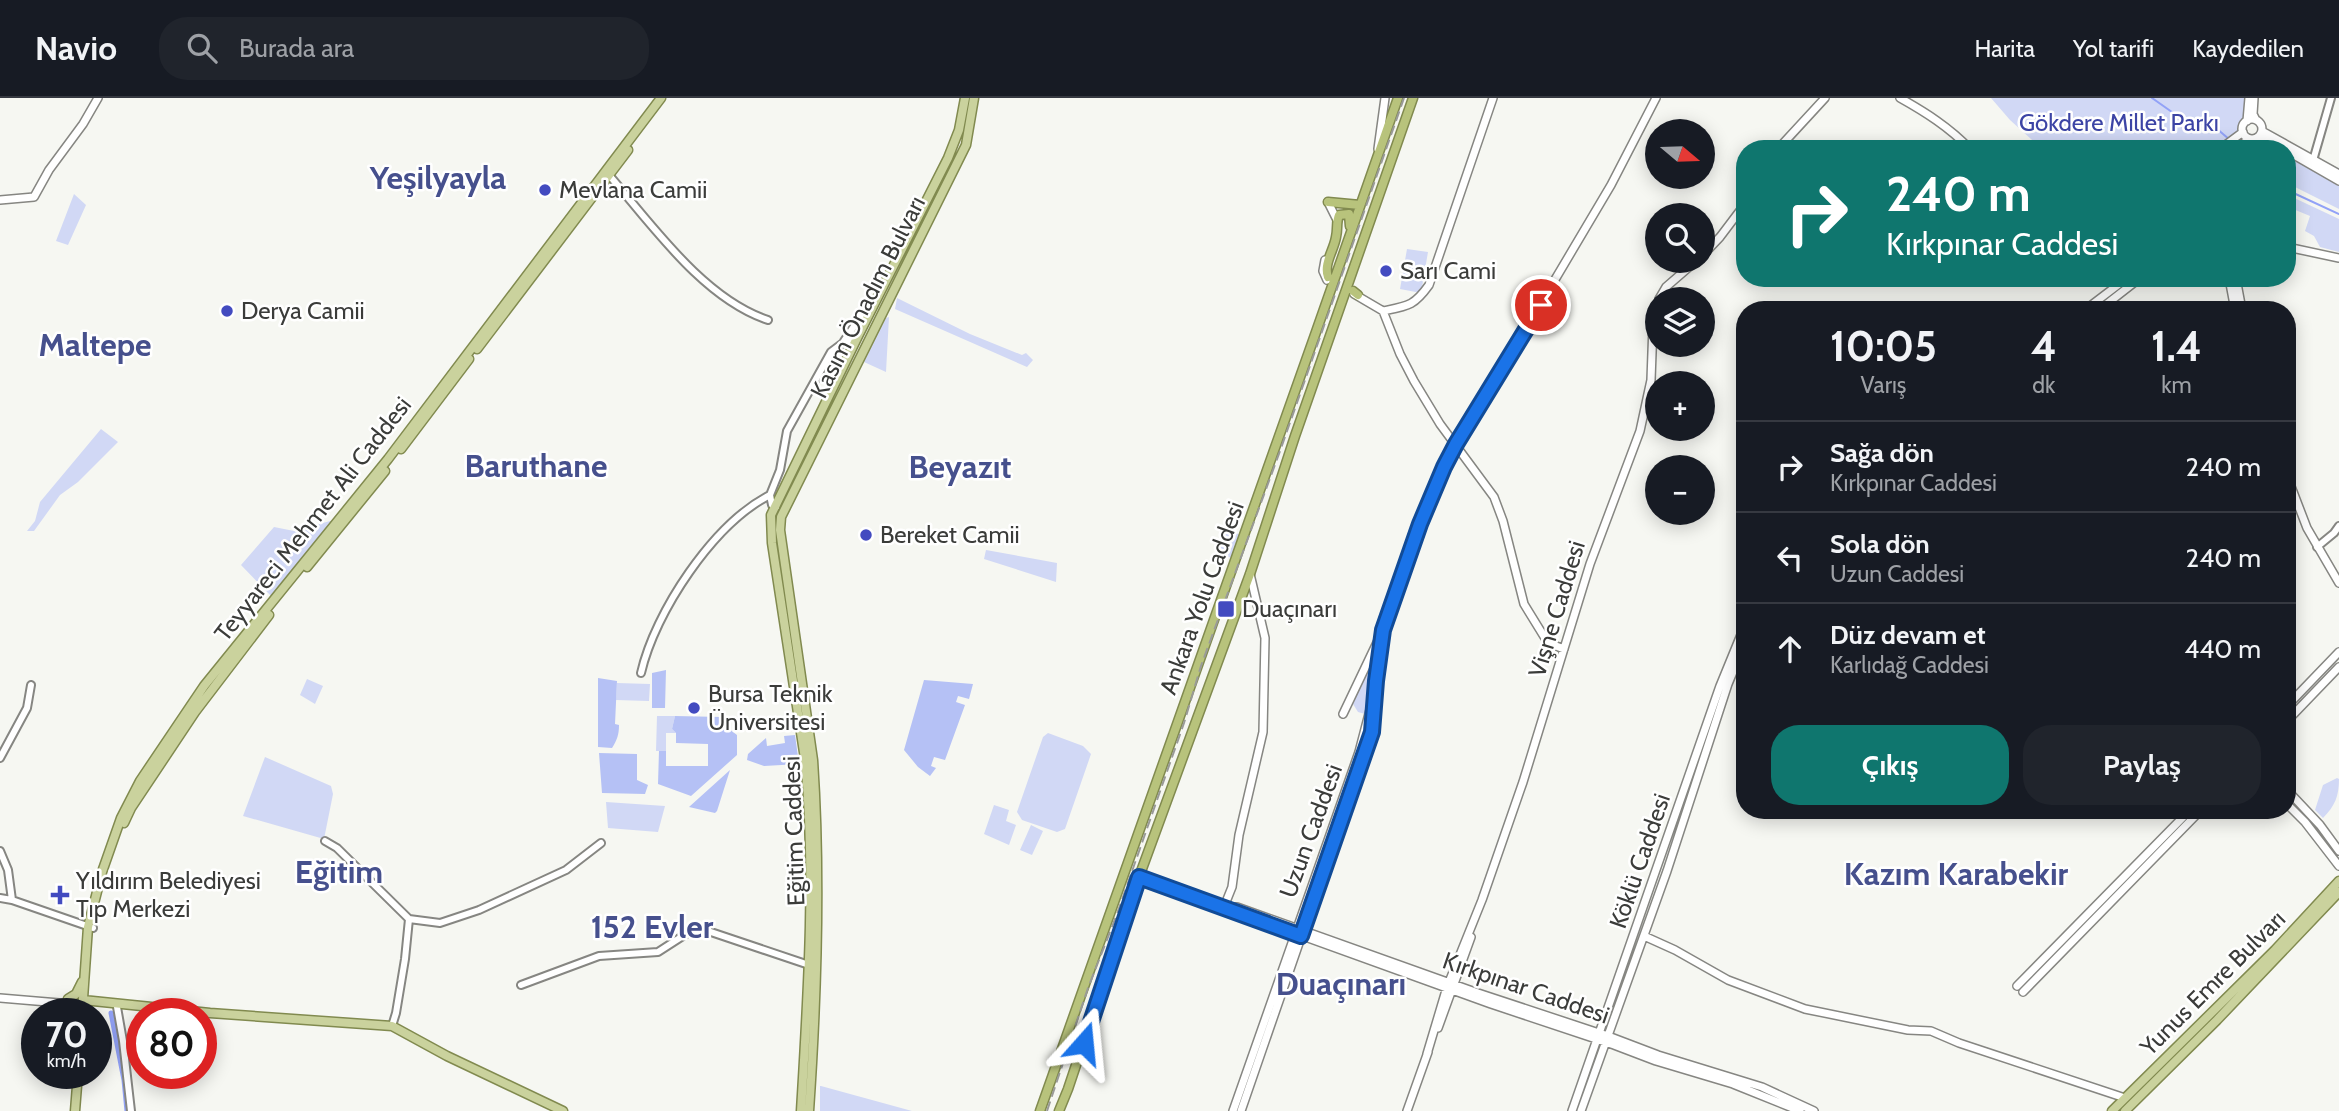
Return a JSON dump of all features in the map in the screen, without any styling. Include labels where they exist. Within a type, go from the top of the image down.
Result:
[{"type":"highway","name":"Ankara Yolu Caddesi","points":[[1040,1111],[1398,98]]},
{"type":"highway","name":"Ankara Yolu Caddesi","points":[[1061,1111],[1139,877],[1250,574],[1295,436],[1413,98]]},
{"type":"highway","points":[[1328,202],[1358,206]]},
{"type":"highway","points":[[1328,278],[1326,268],[1337,236],[1336,218],[1341,210],[1358,206]]},
{"type":"highway","points":[[1336,218],[1342,213],[1350,216],[1348,237]]},
{"type":"main road","points":[[0,200],[34,197],[98,98]]},
{"type":"main road","name":"Teyyareci Mehmet Ali Caddesi","points":[[87,998],[91,927],[126,817],[195,712],[408,441],[664,98]]},
{"type":"main road","name":"Teyyareci Mehmet Ali Caddesi","points":[[85,998],[84,976],[102,872],[125,808],[185,713],[388,459],[664,98]]},
{"type":"main road","name":"Kasım Önadım Bulvarı","points":[[777,503],[952,150],[965,98]]},
{"type":"main road","name":"Kasım Önadım Bulvarı","points":[[777,503],[966,145],[975,98]]},
{"type":"main road","points":[[1377,159],[1385,98]]},
{"type":"main road","points":[[1384,311],[1410,306],[1429,285],[1493,98]]},
{"type":"main road","points":[[1343,714],[1383,630],[1420,524],[1444,467],[1589,224],[1656,98]]},
{"type":"main road","points":[[1786,140],[1825,98]]},
{"type":"main road","points":[[1899,98],[1922,110],[1961,140]]},
{"type":"main road","points":[[2251,98],[2256,120],[2261,124],[2260,134]]},
{"type":"main road","points":[[2245,137],[2243,126],[2247,121],[2251,98]]},
{"type":"main road","points":[[2247,121],[2256,120]]},
{"type":"main road","points":[[2260,134],[2269,140]]},
{"type":"main road","points":[[2238,140],[2260,134],[2271,140]]},
{"type":"main road","points":[[2242,140],[2245,137]]},
{"type":"main road","points":[[2296,154],[2339,181]]},
{"type":"main road","points":[[2296,155],[2339,174]]},
{"type":"main road","points":[[1328,202],[1336,218]]},
{"type":"main road","points":[[1715,242],[1736,216]]},
{"type":"main road","points":[[2296,249],[2339,258]]},
{"type":"main road","name":"Vişne Caddesi","points":[[1666,287],[1682,273]]},
{"type":"main road","points":[[2097,301],[2116,287]]},
{"type":"main road","points":[[2111,301],[2130,287]]},
{"type":"main road","points":[[1355,293],[1384,311],[1414,381],[1440,424],[1494,497],[1503,521],[1524,604],[1548,643],[1564,649]]},
{"type":"main road","name":"Vişne Caddesi","points":[[1407,1111],[1451,986],[1469,944],[1590,564],[1645,412],[1652,357]]},
{"type":"main road","points":[[2296,501],[2306,528],[2339,583]]},
{"type":"main road","name":"Eğitim Caddesi","points":[[777,503],[771,516],[772,543],[806,768],[810,834],[808,965],[801,1111]]},
{"type":"main road","name":"Eğitim Caddesi","points":[[777,503],[813,760],[817,835],[816,962],[809,1111]]},
{"type":"main road","points":[[1224,907],[1232,887],[1240,835],[1263,732],[1265,638],[1250,574]]},
{"type":"main road","name":"Uzun Caddesi","points":[[1233,1111],[1372,732],[1383,630]]},
{"type":"main road","name":"Köklü Caddesi","points":[[1572,1111],[1736,647]]},
{"type":"main road","points":[[2296,697],[2339,652]]},
{"type":"main road","name":"Köklü Caddesi","points":[[1581,1111],[1736,665]]},
{"type":"main road","points":[[2296,712],[2339,667]]},
{"type":"main road","points":[[2296,800],[2339,851]]},
{"type":"main road","points":[[2296,812],[2339,866]]},
{"type":"main road","points":[[2181,819],[2020,989],[2192,819]]},
{"type":"main road","name":"Kırkpınar Caddesi","points":[[1139,877],[1224,907],[1237,907],[1451,986],[1518,1014],[1599,1036],[1762,1087],[1814,1111]]},
{"type":"main road","name":"Yunus Emre Bulvarı","points":[[2112,1111],[2275,950],[2339,881]]},
{"type":"main road","name":"Yunus Emre Bulvarı","points":[[2125,1111],[2232,1005],[2339,892]]},
{"type":"main road","name":"Uzun Caddesi","points":[[1241,1111],[1299,932]]},
{"type":"main road","points":[[1644,936],[1728,980],[1805,1009],[1908,1030],[1931,1031],[1958,1043],[2134,1101]]},
{"type":"main road","points":[[69,998],[78,990],[84,976]]},
{"type":"main road","points":[[0,998],[21,999]]},
{"type":"main road","points":[[112,1007],[126,1007]]},
{"type":"main road","points":[[217,1012],[392,1026],[447,1056],[563,1111]]},
{"type":"main road","name":"Kırkpınar Caddesi","points":[[1607,1039],[1656,1061],[1733,1084],[1800,1111]]},
{"type":"main road","points":[[75,1111],[77,1089]]},
{"type":"street","points":[[2312,163],[2331,98]]},
{"type":"street","points":[[609,175],[655,232],[710,285],[750,314],[768,320]]},
{"type":"street","points":[[641,673],[648,648],[659,626],[699,558],[752,505],[777,503],[787,431],[831,352],[843,342],[861,316]]},
{"type":"street","points":[[843,342],[857,338]]},
{"type":"street","points":[[2317,547],[2339,526]]},
{"type":"street","points":[[0,758],[27,708],[30,685]]},
{"type":"street","points":[[325,842],[337,848],[409,919],[440,923],[478,910],[566,870],[601,843]]},
{"type":"street","points":[[0,851],[8,870],[12,900]]},
{"type":"street","points":[[0,898],[91,927]]},
{"type":"street","points":[[392,1026],[405,959],[409,919]]},
{"type":"street","points":[[521,985],[599,956],[658,952],[699,928],[808,965]]},
{"type":"street","points":[[117,1007],[131,1111]]},
{"type":"green space","name":"Gökdere Millet Parkı","points":[[1991,98],[2247,98],[2244,117],[2237,133],[2226,140],[2032,140]]},
{"type":"green space","points":[[2296,161],[2339,184],[2339,209],[2296,188]]},
{"type":"green space","points":[[74,194],[86,205],[68,245],[56,241]]},
{"type":"green space","points":[[2296,199],[2339,219],[2339,252],[2320,247],[2314,236],[2305,231],[2310,216],[2296,210]]},
{"type":"green space","points":[[1407,249],[1428,252],[1421,293],[1400,289]]},
{"type":"green space","points":[[897,298],[970,334],[1022,355],[1026,353],[1033,360],[1027,367],[895,309]]},
{"type":"green space","points":[[889,317],[886,372],[864,362],[886,318]]},
{"type":"green space","points":[[101,429],[118,442],[78,482],[60,495],[34,531],[27,531],[35,521],[40,502]]},
{"type":"green space","points":[[334,522],[272,597],[241,565],[274,527],[294,531]]},
{"type":"green space","points":[[1224,529],[1241,535],[1233,558],[1216,554]]},
{"type":"green space","points":[[986,550],[1057,563],[1056,582],[984,559]]},
{"type":"green space","points":[[1372,661],[1374,662],[1365,714],[1358,712],[1353,704]]},
{"type":"green space","points":[[307,679],[323,686],[315,704],[300,695]]},
{"type":"green space","points":[[617,683],[650,684],[649,701],[616,700]]},
{"type":"green space","points":[[657,716],[675,716],[672,729],[676,733],[666,733],[666,751],[656,751]]},
{"type":"green space","points":[[1048,733],[1083,746],[1091,754],[1065,829],[1057,832],[1022,820],[1017,812],[1043,737]]},
{"type":"green space","points":[[265,757],[331,786],[333,794],[324,839],[243,816]]},
{"type":"green space","points":[[2337,778],[2339,785],[2336,800],[2323,818],[2315,810],[2323,785]]},
{"type":"green space","points":[[606,802],[665,806],[658,832],[608,828]]},
{"type":"green space","points":[[994,805],[1009,810],[1006,821],[1016,825],[1009,845],[984,834]]},
{"type":"green space","points":[[1031,825],[1043,831],[1032,855],[1020,850]]},
{"type":"green space","points":[[821,1086],[912,1111],[820,1111]]},
{"type":"shaded area","points":[[666,670],[665,708],[652,708],[652,673]]},
{"type":"shaded area","points":[[598,678],[617,681],[615,724],[619,725],[619,729],[612,748],[598,747]]},
{"type":"shaded area","points":[[924,680],[973,684],[969,699],[958,696],[956,702],[965,705],[945,760],[934,757],[931,766],[936,768],[930,776],[918,767],[904,750]]},
{"type":"shaded area","points":[[675,716],[722,717],[725,726],[737,735],[737,755],[691,796],[658,784],[659,751],[666,751],[666,766],[708,766],[708,744],[676,743],[676,733],[672,729]]},
{"type":"shaded area","points":[[795,735],[799,764],[764,766],[747,760],[748,754],[766,738],[767,746],[785,743],[784,736]]},
{"type":"shaded area","points":[[599,753],[637,754],[637,780],[648,785],[645,794],[602,793]]},
{"type":"shaded area","points":[[730,770],[715,813],[689,807]]},
{"type":"waterway","points":[[2152,98],[2179,117],[2216,128],[2230,140]]},
{"type":"waterway","points":[[2296,194],[2339,214]]},
{"type":"waterway","points":[[112,1018],[127,1111]]},
{"type":"railway","points":[[1047,1111],[1088,988],[1184,723],[1201,666],[1404,98]]},
{"type":"place","name":"Mevlana Camii","points":[[545,190]]},
{"type":"place","name":"Sarı Cami","points":[[1386,271]]},
{"type":"place","name":"Derya Camii","points":[[227,311]]},
{"type":"place","name":"Bereket Camii","points":[[866,535]]},
{"type":"place","name":"Duaçınarı","points":[[1226,609]]},
{"type":"place","name":"Bursa Teknik Üniversitesi","points":[[694,708]]},
{"type":"place","name":"Yıldırım Belediyesi Tıp Merkezi","points":[[60,895]]},
{"type":"district","name":"Yeşilyayla","points":[[438,178]]},
{"type":"district","name":"Maltepe","points":[[95,345]]},
{"type":"district","name":"Baruthane","points":[[536,466]]},
{"type":"district","name":"Beyazıt","points":[[960,467]]},
{"type":"district","name":"Eğitim","points":[[339,872]]},
{"type":"district","name":"Kazım Karabekir","points":[[1956,874]]},
{"type":"district","name":"152 Evler","points":[[652,927]]},
{"type":"district","name":"Duaçınarı","points":[[1341,984]]},
{"type":"route","points":[[1084,1043],[1139,877],[1301,936],[1372,732],[1383,630],[1420,524],[1456,444],[1541,305]]}]
